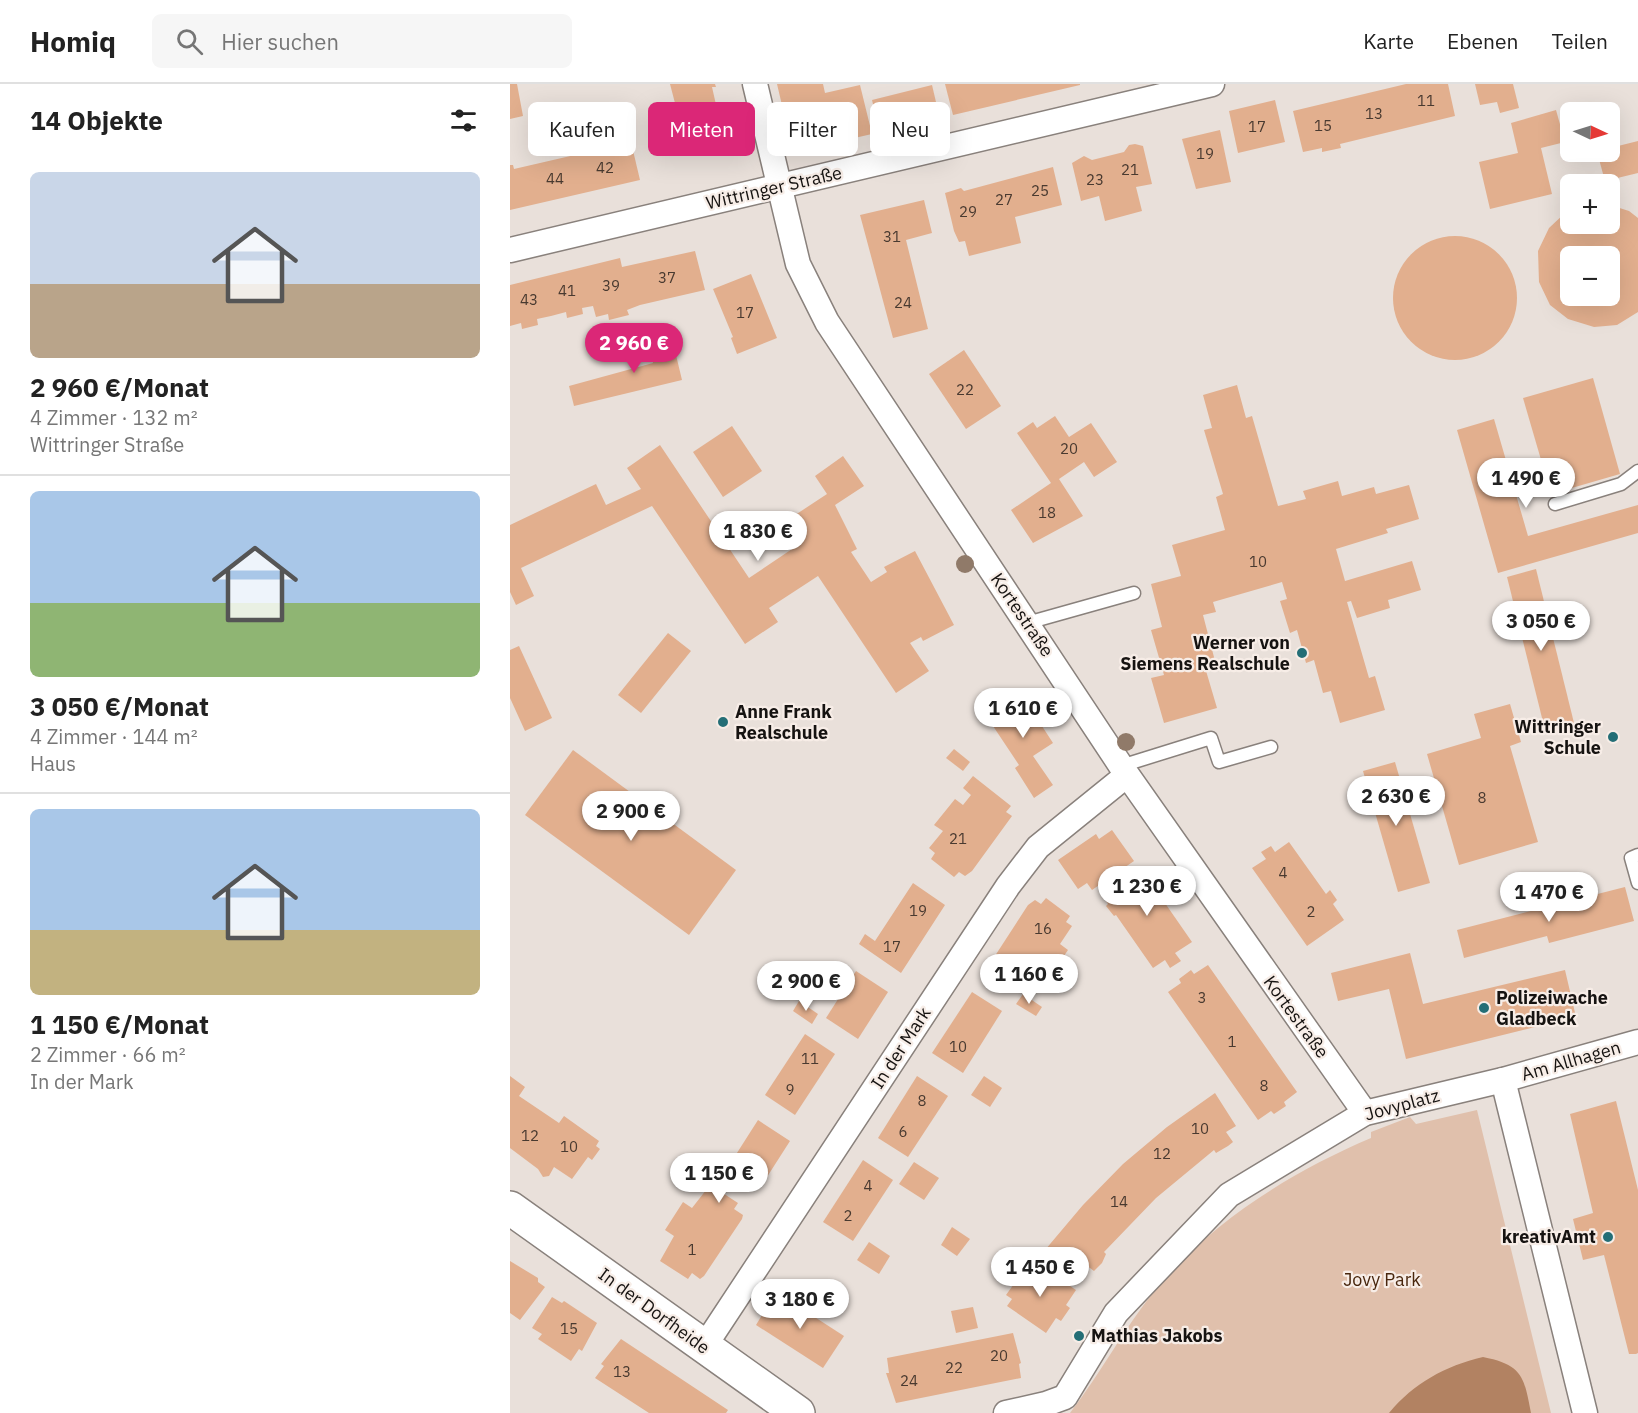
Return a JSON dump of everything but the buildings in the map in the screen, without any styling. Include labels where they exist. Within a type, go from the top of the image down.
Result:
[{"type":"street","name":"Kortestraße","points":[[755,84],[798,264],[815,301],[838,341],[1124,771],[1365,1113]]},
{"type":"street","name":"Wittringer Straße","points":[[510,250],[1212,84]]},
{"type":"street","name":"In der Mark","points":[[704,1347],[1008,886],[1038,847],[1124,771]]},
{"type":"street","name":"Am Allhagen","points":[[1503,1080],[1638,1042]]},
{"type":"street","name":"Jovyplatz","points":[[1005,1413],[1046,1404],[1065,1397],[1116,1312],[1228,1195],[1365,1113],[1503,1080]]},
{"type":"street","points":[[1503,1080],[1544,1270],[1585,1413]]},
{"type":"street","name":"In der Dorfheide","points":[[510,1208],[798,1413]]},
{"type":"lane","points":[[1555,504],[1620,484],[1638,471]]},
{"type":"lane","points":[[1027,623],[1134,593]]},
{"type":"lane","points":[[1124,771],[1211,738],[1219,762],[1271,747]]},
{"type":"lane","points":[[1638,855],[1631,858],[1638,883]]},
{"type":"green space","name":"Jovy Park","points":[[1477,1110],[1551,1413],[1070,1413],[1133,1319],[1156,1289],[1202,1242],[1227,1221],[1282,1183],[1371,1138],[1371,1132],[1410,1117],[1416,1124]]},
{"type":"shaded area","points":[[1483,1357],[1506,1364],[1519,1374],[1526,1390],[1531,1413],[1389,1413],[1409,1393],[1431,1377],[1456,1365]]},
{"type":"place","name":"Werner von Siemens Realschule","points":[[1302,653]]},
{"type":"place","name":"Anne Frank Realschule","points":[[723,722]]},
{"type":"place","name":"Wittringer Schule","points":[[1613,737]]},
{"type":"place","name":"Polizeiwache Gladbeck","points":[[1484,1008]]},
{"type":"place","name":"kreativAmt","points":[[1608,1237]]},
{"type":"place","name":"Mathias Jakobs","points":[[1079,1336]]}]
